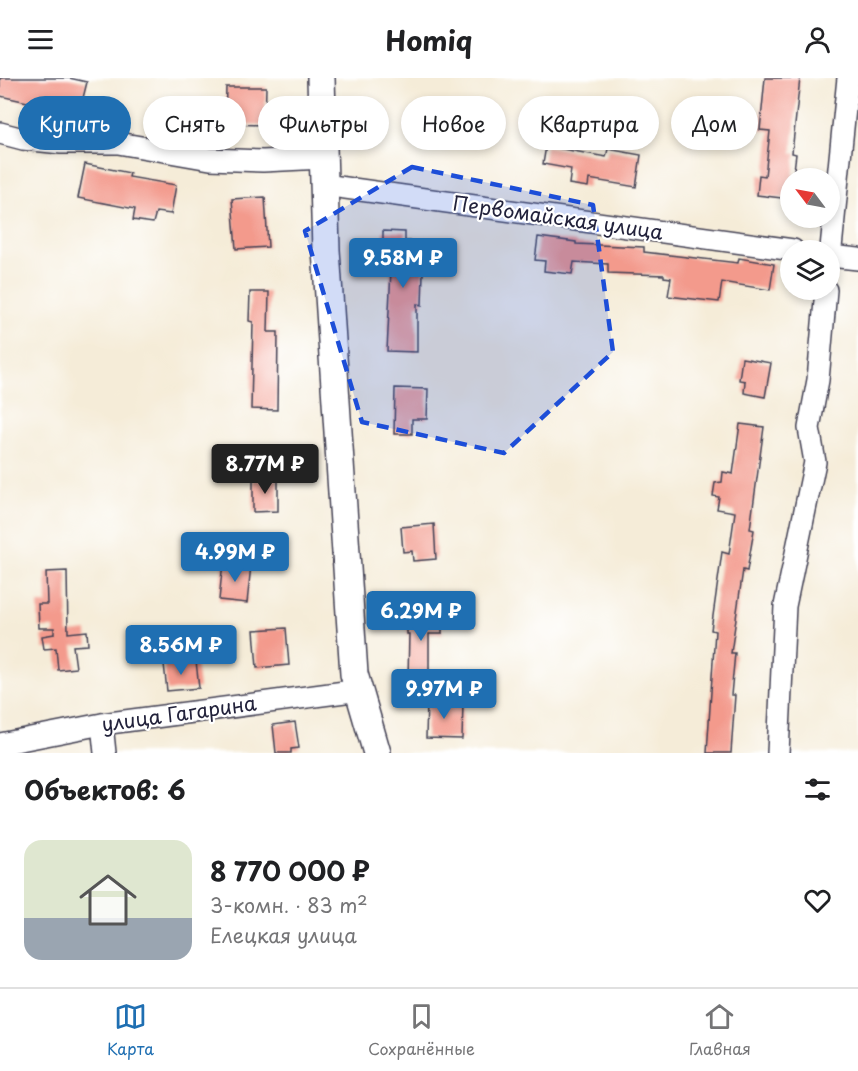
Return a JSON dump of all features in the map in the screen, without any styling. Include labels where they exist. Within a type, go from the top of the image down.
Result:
[{"type":"main road","points":[[321,78],[326,250],[354,674],[377,753]]},
{"type":"street","points":[[832,240],[848,78]]},
{"type":"street","points":[[0,133],[23,139],[61,143],[118,143],[210,159],[263,161],[323,158]]},
{"type":"street","name":"Первомайская улица","points":[[324,185],[780,248]]},
{"type":"street","points":[[840,257],[858,259]]},
{"type":"street","points":[[778,753],[785,606],[815,462],[809,428],[818,380],[825,300]]},
{"type":"street","name":"улица Гагарина","points":[[0,744],[102,724],[360,690]]},
{"type":"street","points":[[102,724],[105,753]]},
{"type":"highlighted area","points":[[412,167],[593,205],[613,352],[504,453],[362,422],[305,231]]},
{"type":"building","points":[[0,78],[69,78],[87,82],[84,96],[18,96],[18,100],[0,96]]},
{"type":"building","points":[[765,78],[800,78],[792,153],[796,154],[794,168],[780,168],[780,198],[757,195],[759,175],[765,176],[770,131],[760,130]]},
{"type":"building","points":[[226,87],[266,87],[266,96],[258,96],[258,125],[246,125],[246,96],[226,96]]},
{"type":"building","points":[[545,150],[568,150],[606,157],[608,150],[641,155],[636,187],[589,179],[588,187],[569,184],[571,169],[543,164]]},
{"type":"building","points":[[85,164],[130,173],[129,177],[176,185],[171,214],[156,212],[153,223],[133,220],[135,209],[78,198]]},
{"type":"building","points":[[265,197],[268,247],[236,249],[232,199]]},
{"type":"building","points":[[383,231],[405,232],[405,241],[424,241],[422,305],[417,304],[417,352],[387,351],[391,270],[383,270]]},
{"type":"building","points":[[538,237],[576,242],[576,244],[644,247],[644,252],[738,263],[739,258],[774,264],[770,290],[722,282],[719,302],[668,296],[671,278],[664,277],[664,275],[608,273],[608,264],[574,262],[572,274],[544,271],[545,261],[535,260]]},
{"type":"building","points":[[250,292],[269,292],[268,332],[278,332],[277,410],[251,409],[253,322],[249,321]]},
{"type":"building","points":[[742,358],[771,363],[765,397],[744,393],[745,381],[739,380]]},
{"type":"building","points":[[395,388],[428,389],[427,419],[412,419],[412,434],[394,434]]},
{"type":"building","points":[[740,424],[764,427],[750,529],[754,530],[747,571],[743,570],[731,653],[735,653],[731,695],[735,695],[731,753],[707,753],[715,631],[711,630],[722,552],[729,554],[735,512],[717,509],[719,497],[713,496],[715,483],[722,482],[723,472],[733,474]]},
{"type":"building","points":[[253,479],[278,479],[278,511],[253,512]]},
{"type":"building","points":[[434,524],[436,559],[413,561],[412,551],[403,552],[401,527]]},
{"type":"building","points":[[223,562],[251,565],[247,603],[219,600]]},
{"type":"building","points":[[67,571],[68,633],[87,631],[88,645],[73,646],[76,668],[58,670],[56,648],[44,649],[42,636],[54,634],[54,628],[39,628],[38,604],[47,604],[46,572]]},
{"type":"building","points":[[442,612],[442,634],[429,634],[429,680],[408,679],[407,613]]},
{"type":"building","points":[[286,628],[289,665],[257,668],[254,630]]},
{"type":"building","points":[[196,661],[199,688],[167,691],[164,664]]},
{"type":"building","points":[[427,701],[463,703],[462,739],[426,738]]},
{"type":"building","points":[[295,722],[299,748],[291,749],[291,753],[276,753],[273,725]]}]
